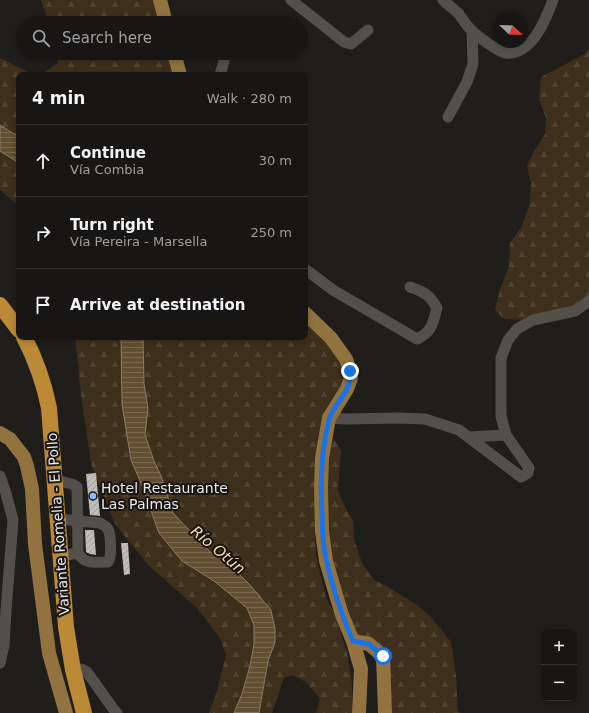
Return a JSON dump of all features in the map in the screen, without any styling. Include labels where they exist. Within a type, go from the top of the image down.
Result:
[{"type":"highway","name":"Variante Romelia - El Pollo","points":[[0,305],[16,326]]},
{"type":"highway","name":"Variante Romelia - El Pollo","points":[[26,340],[32,352],[45,388],[49,408],[65,613],[73,670],[84,713]]},
{"type":"main road","points":[[160,0],[164,16]]},
{"type":"main road","points":[[176,60],[179,72]]},
{"type":"main road","points":[[308,316],[331,338],[346,359],[351,378],[347,390],[329,418],[322,458],[322,531],[326,561],[342,615],[353,641],[361,669],[359,713]]},
{"type":"main road","points":[[0,433],[10,439],[24,457],[27,466],[32,489],[35,544],[49,653],[66,713]]},
{"type":"main road","points":[[353,641],[369,644],[383,656],[385,713]]},
{"type":"street","points":[[291,0],[344,42],[351,44],[368,30]]},
{"type":"street","points":[[443,0],[457,13],[472,31],[505,53],[516,51],[527,46],[547,18],[553,0]]},
{"type":"street","points":[[448,117],[467,82],[473,64],[472,31]]},
{"type":"street","points":[[221,72],[224,60]]},
{"type":"street","points":[[308,271],[334,290],[418,339],[426,335],[433,325],[437,308],[432,298],[421,291],[410,287]]},
{"type":"street","points":[[329,418],[345,420],[399,418],[425,419],[459,430],[470,437],[516,475],[521,477],[524,476],[528,473],[528,466],[506,435],[501,416],[501,358],[508,340],[517,329],[533,320],[575,311],[589,301]]},
{"type":"street","points":[[470,437],[506,435]]},
{"type":"street","points":[[0,476],[6,490],[13,520],[4,645],[0,663]]},
{"type":"street","points":[[55,480],[72,484],[76,487],[77,521],[78,553],[81,558],[86,562],[108,562],[111,557],[110,536],[105,526],[93,522],[77,521],[58,519]]},
{"type":"street","points":[[61,556],[78,553]]},
{"type":"street","points":[[73,670],[81,669],[87,672],[117,713]]},
{"type":"green space","points":[[41,0],[160,0],[164,16],[47,16]]},
{"type":"green space","points":[[589,48],[589,301],[533,320],[504,319],[495,310],[500,289],[509,266],[510,243],[522,226],[529,206],[531,185],[527,166],[545,134],[546,118],[539,100],[541,77],[585,54]]},
{"type":"green space","points":[[0,58],[29,72],[16,72],[16,144],[0,135]]},
{"type":"green space","points":[[58,60],[176,60],[179,72],[44,72],[58,63]]},
{"type":"green space","points":[[0,151],[16,161],[16,203],[0,190]]},
{"type":"green space","points":[[308,318],[350,370],[333,407],[316,518],[315,535],[316,555],[326,598],[334,613],[347,652],[352,684],[352,713],[316,713],[320,699],[306,682],[292,675],[284,678],[272,713],[259,713],[268,661],[275,642],[227,562],[210,552],[173,513],[161,476],[145,435],[148,408],[144,384],[143,340],[308,340]]},
{"type":"green space","points":[[75,340],[121,340],[131,460],[159,533],[182,561],[214,581],[247,608],[254,625],[254,644],[250,666],[242,694],[234,713],[209,713],[216,694],[226,655],[220,638],[197,608],[149,566],[114,522],[91,464]]},
{"type":"green space","points":[[328,438],[336,442],[341,451],[338,489],[341,499],[353,521],[354,539],[362,563],[374,580],[385,585],[417,605],[429,615],[451,642],[456,676],[458,711],[460,713],[385,713],[383,656],[353,641],[326,561]]},
{"type":"shaded area","points":[[0,125],[16,135],[16,161],[0,151]]},
{"type":"shaded area","name":"Río Otún","points":[[121,340],[143,340],[144,384],[148,408],[145,435],[161,476],[173,513],[210,552],[227,562],[249,584],[271,610],[275,629],[275,642],[268,661],[259,713],[234,713],[242,694],[250,666],[254,644],[254,625],[247,608],[214,581],[182,561],[159,533],[131,460],[122,404]]},
{"type":"building","name":"Hotel Restaurante Las Palmas","points":[[96,473],[100,516],[90,515],[86,474]]},
{"type":"building","points":[[85,530],[94,530],[96,555],[86,552]]},
{"type":"building","points":[[121,543],[128,543],[130,574],[124,575]]},
{"type":"place","name":"Hotel Restaurante Las Palmas","points":[[93,496]]},
{"type":"route","points":[[350,371],[351,378],[347,390],[329,418],[322,458],[322,531],[326,561],[342,615],[353,641],[369,644],[383,656]]}]
